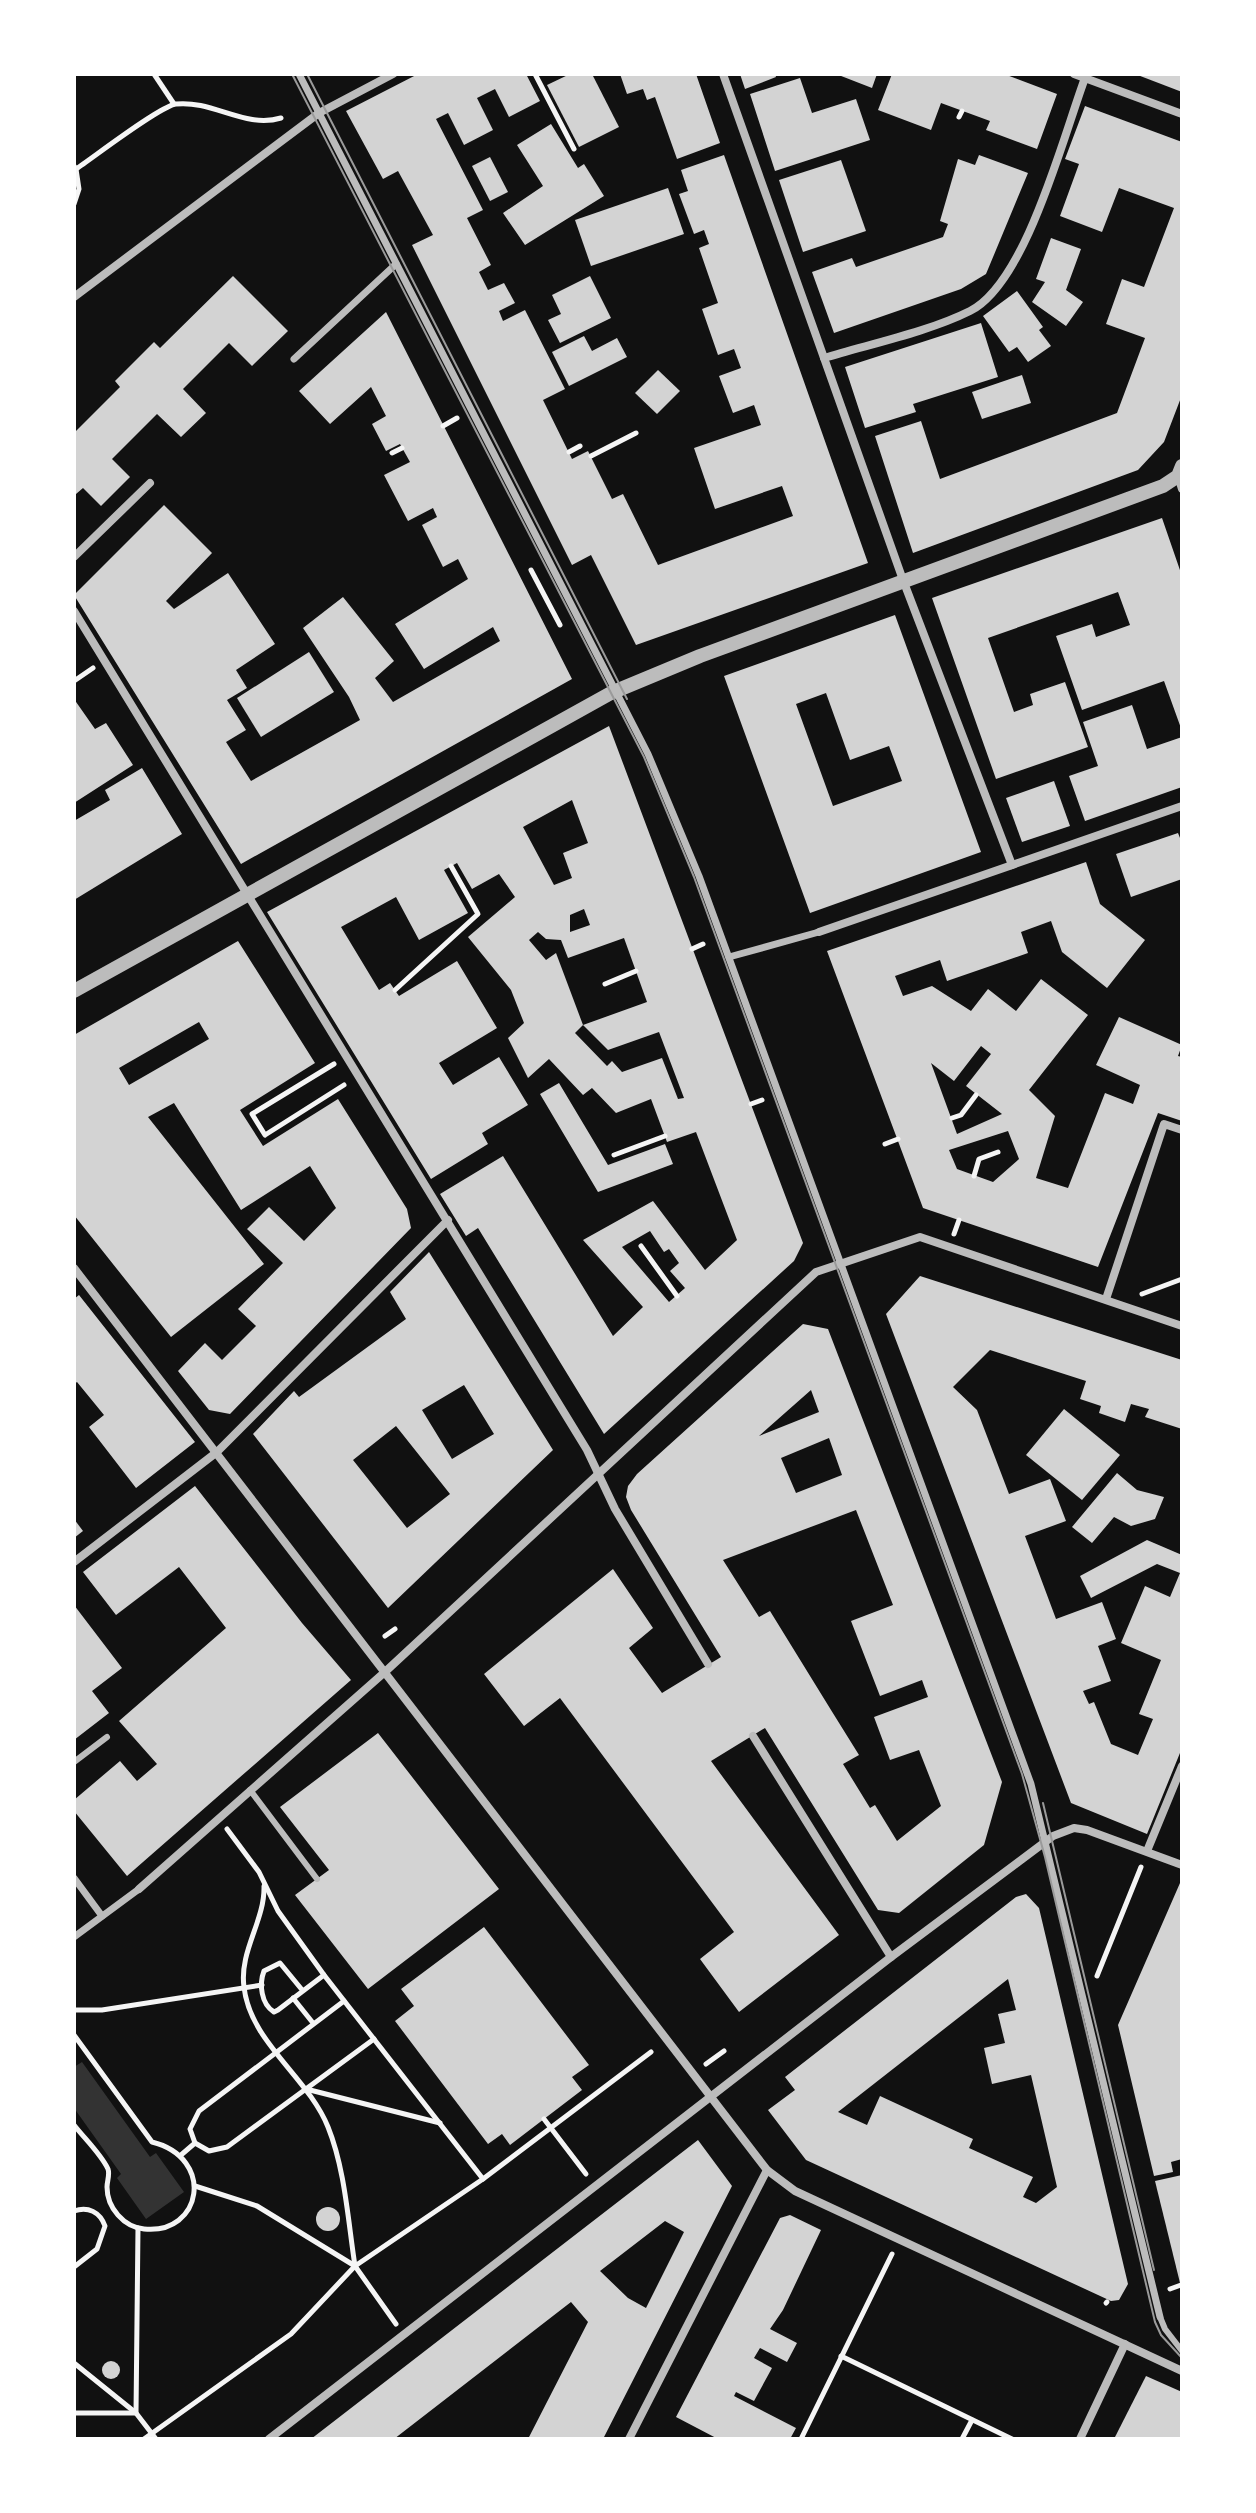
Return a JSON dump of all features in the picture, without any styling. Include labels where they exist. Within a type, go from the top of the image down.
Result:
[{"type":"street","points":[[299,74],[616,690],[673,810],[1031,1784],[1160,2317]]},
{"type":"street","points":[[74,297],[319,113],[393,74]]},
{"type":"street","points":[[723,74],[903,580],[1012,865]]},
{"type":"street","points":[[1074,74],[1182,114]]},
{"type":"street","points":[[824,358],[972,311],[1001,286],[1020,256],[1085,78]]},
{"type":"street","points":[[294,359],[396,264]]},
{"type":"street","points":[[74,991],[616,690],[1181,477]]},
{"type":"street","points":[[74,557],[150,483]]},
{"type":"street","points":[[74,611],[245,895],[448,1220],[708,1664]]},
{"type":"street","points":[[729,957],[819,932],[1182,806]]},
{"type":"street","points":[[1106,1299],[1164,1124],[1182,1130]]},
{"type":"street","points":[[74,1562],[217,1452],[448,1220]]},
{"type":"street","points":[[74,1937],[139,1889],[386,1671],[816,1272],[920,1237],[1182,1326]]},
{"type":"street","points":[[74,1268],[767,2170],[795,2191],[1182,2371]]},
{"type":"street","points":[[753,1736],[891,1957]]},
{"type":"street","points":[[1147,1851],[1182,1766]]},
{"type":"street","points":[[269,2439],[891,1957],[1047,1840],[1074,1828],[1182,1865]]},
{"type":"street","points":[[74,1878],[102,1916]]},
{"type":"street","points":[[629,2439],[767,2170]]},
{"type":"street","points":[[1080,2439],[1125,2344]]},
{"type":"lane","points":[[74,1762],[107,1737]]},
{"type":"lane","points":[[250,1790],[317,1879]]},
{"type":"lane","points":[[1160,2317],[1182,2351]]},
{"type":"path","points":[[154,74],[174,104]]},
{"type":"path","points":[[535,74],[574,149]]},
{"type":"path","points":[[74,204],[79,189],[75,167],[174,104],[209,106],[257,122],[290,115]]},
{"type":"path","points":[[443,426],[457,418]]},
{"type":"path","points":[[591,456],[636,433]]},
{"type":"path","points":[[569,452],[580,446]]},
{"type":"path","points":[[392,453],[402,448]]},
{"type":"path","points":[[531,570],[563,632]]},
{"type":"path","points":[[395,990],[478,914],[451,866]]},
{"type":"path","points":[[692,949],[703,944]]},
{"type":"path","points":[[605,984],[636,971]]},
{"type":"path","points":[[347,1056],[252,1114],[265,1135],[359,1076]]},
{"type":"path","points":[[952,1118],[961,1115],[976,1095]]},
{"type":"path","points":[[751,1104],[762,1100]]},
{"type":"path","points":[[614,1155],[665,1136]]},
{"type":"path","points":[[885,1144],[898,1139]]},
{"type":"path","points":[[974,1176],[979,1159],[998,1152]]},
{"type":"path","points":[[641,1246],[677,1296]]},
{"type":"path","points":[[1144,1293],[1182,1279]]},
{"type":"path","points":[[385,1636],[395,1629]]},
{"type":"path","points":[[219,1817],[264,1881],[278,1911],[324,1975],[483,2179]]},
{"type":"path","points":[[1097,1976],[1147,1851]]},
{"type":"path","points":[[264,1881],[261,1914],[245,1961],[244,1988],[252,2015],[329,2128],[355,2266]]},
{"type":"path","points":[[303,1991],[280,1963],[264,1971],[262,1985],[271,2011],[278,2010],[293,1998],[303,1991],[324,1975]]},
{"type":"path","points":[[74,2010],[102,2010],[262,1985]]},
{"type":"path","points":[[293,1998],[313,2023]]},
{"type":"path","points":[[344,2001],[199,2111],[190,2129],[195,2143],[209,2151],[227,2147],[374,2039]]},
{"type":"path","points":[[74,2035],[152,2142],[181,2155],[189,2166],[195,2186],[190,2206],[181,2218],[156,2230],[138,2228],[114,2211],[106,2186],[109,2172],[74,2125]]},
{"type":"path","points":[[703,2066],[724,2051]]},
{"type":"path","points":[[144,2439],[291,2334],[355,2266],[483,2179],[651,2052]]},
{"type":"path","points":[[305,2089],[440,2123]]},
{"type":"path","points":[[544,2119],[596,2188]]},
{"type":"path","points":[[181,2155],[195,2143]]},
{"type":"path","points":[[195,2186],[257,2206],[355,2266],[404,2334]]},
{"type":"path","points":[[74,2211],[90,2210],[103,2220],[104,2237],[97,2249],[74,2267]]},
{"type":"path","points":[[103,2220],[114,2211]]},
{"type":"path","points":[[136,2413],[138,2228]]},
{"type":"path","points":[[801,2439],[899,2239]]},
{"type":"path","points":[[1170,2289],[1181,2285]]},
{"type":"path","points":[[841,2356],[1012,2439]]},
{"type":"path","points":[[74,2363],[136,2413],[156,2439]]},
{"type":"path","points":[[74,2413],[136,2413]]},
{"type":"path","points":[[962,2439],[972,2420]]},
{"type":"shaded area","points":[[82,2062],[150,2157],[156,2153],[184,2192],[146,2219],[117,2178],[121,2174],[74,2108],[74,2067]]},
{"type":"building","points":[[418,74],[526,74],[540,101],[509,117],[495,89],[477,98],[493,130],[464,145],[448,113],[436,119],[483,210],[467,218],[491,265],[479,272],[488,290],[504,283],[515,303],[499,311],[503,321],[525,310],[565,389],[543,400],[572,459],[588,451],[612,499],[623,494],[658,565],[793,516],[782,486],[715,509],[694,448],[761,425],[754,405],[733,413],[719,376],[741,368],[734,349],[718,355],[702,309],[718,303],[699,248],[709,244],[704,230],[694,234],[679,194],[688,191],[681,170],[724,155],[868,563],[636,645],[591,555],[572,565],[412,245],[433,235],[398,171],[383,179],[346,111]]},
{"type":"building","points":[[570,74],[592,74],[619,127],[579,147],[547,85]]},
{"type":"building","points":[[620,74],[696,74],[720,143],[677,159],[655,97],[647,100],[643,89],[627,94]]},
{"type":"building","points":[[740,74],[775,74],[776,77],[745,89]]},
{"type":"building","points":[[836,74],[877,74],[872,88]]},
{"type":"building","points":[[892,74],[1004,74],[1057,94],[1037,149],[986,130],[990,121],[941,103],[931,130],[878,110]]},
{"type":"building","points":[[1135,74],[1182,74],[1182,92]]},
{"type":"building","points":[[800,78],[812,113],[856,99],[870,140],[775,171],[750,94]]},
{"type":"building","points":[[1085,106],[1182,142],[1182,395],[1164,442],[1138,470],[913,553],[875,436],[921,421],[940,479],[1117,413],[1145,338],[1106,324],[1122,279],[1144,287],[1174,208],[1119,188],[1102,232],[1060,216],[1079,164],[1065,159]]},
{"type":"building","points":[[551,124],[578,168],[584,164],[604,196],[525,245],[503,213],[543,186],[517,145]]},
{"type":"building","points":[[979,155],[1028,173],[986,274],[961,289],[834,333],[812,272],[852,258],[856,267],[943,237],[948,224],[940,221],[958,159],[975,165]]},
{"type":"building","points":[[490,157],[508,192],[490,201],[472,166]]},
{"type":"building","points":[[841,160],[866,231],[803,252],[779,180]]},
{"type":"building","points":[[668,188],[684,234],[591,266],[575,220]]},
{"type":"building","points":[[1051,238],[1081,249],[1066,290],[1083,302],[1066,326],[1032,302],[1045,282],[1036,279]]},
{"type":"building","points":[[233,276],[288,331],[252,366],[229,343],[183,389],[206,413],[181,437],[157,414],[112,459],[130,477],[101,506],[83,488],[76,494],[74,433],[120,387],[115,381],[154,342],[160,348]]},
{"type":"building","points":[[590,276],[611,318],[560,343],[548,320],[561,314],[552,295]]},
{"type":"building","points":[[1017,291],[1043,327],[1039,330],[1051,346],[1028,362],[1017,347],[1009,352],[983,316]]},
{"type":"building","points":[[386,312],[572,679],[241,864],[74,595],[164,505],[212,553],[166,601],[174,609],[228,573],[275,644],[236,670],[247,688],[227,700],[246,730],[226,742],[251,781],[360,720],[349,697],[303,628],[343,597],[394,661],[375,678],[393,702],[500,641],[493,627],[424,669],[395,624],[468,579],[458,559],[443,567],[422,525],[437,517],[433,508],[408,521],[384,475],[410,462],[400,444],[386,451],[372,424],[386,416],[371,387],[330,424],[299,391]]},
{"type":"building","points":[[981,323],[998,377],[913,404],[916,412],[865,428],[845,367]]},
{"type":"building","points":[[584,336],[592,351],[617,338],[627,357],[569,386],[552,352]]},
{"type":"building","points":[[658,370],[680,391],[657,414],[635,393]]},
{"type":"building","points":[[1022,375],[1031,403],[982,419],[972,392]]},
{"type":"building","points":[[1162,518],[1182,576],[1182,731],[1164,681],[1082,710],[1056,636],[1092,624],[1096,637],[1130,625],[1118,592],[988,638],[1014,712],[1033,705],[1030,694],[1065,682],[1088,747],[996,779],[932,598]]},
{"type":"building","points":[[895,615],[981,852],[810,913],[724,676]],"holes":[[[826,693],[850,760],[889,746],[902,781],[833,806],[796,704]]]},
{"type":"building","points":[[309,652],[334,692],[261,737],[237,698]]},
{"type":"building","points":[[74,699],[95,729],[106,723],[133,765],[74,803]]},
{"type":"building","points":[[1132,705],[1147,749],[1182,737],[1182,787],[1085,821],[1069,776],[1098,766],[1083,722]]},
{"type":"building","points":[[609,726],[803,1243],[794,1261],[604,1434],[478,1228],[466,1236],[440,1194],[503,1156],[613,1336],[643,1307],[583,1240],[653,1201],[705,1270],[737,1240],[696,1132],[667,1142],[651,1099],[616,1113],[592,1088],[583,1095],[549,1059],[528,1078],[508,1038],[524,1023],[511,990],[468,937],[515,897],[499,874],[472,889],[457,863],[444,870],[468,913],[419,940],[396,897],[341,927],[379,990],[390,983],[399,996],[457,961],[497,1028],[439,1063],[453,1085],[499,1057],[528,1105],[482,1133],[488,1144],[431,1179],[267,912]],"holes":[[[572,800],[588,843],[563,853],[572,878],[554,885],[523,827]],[[584,909],[590,925],[570,932],[570,915]],[[538,932],[546,939],[561,940],[568,958],[624,938],[647,1002],[583,1025],[556,953],[546,960],[529,940]],[[583,1025],[608,1050],[659,1032],[684,1098],[678,1099],[662,1058],[622,1072],[612,1061],[607,1066],[575,1033]],[[650,1231],[664,1252],[669,1249],[679,1263],[670,1271],[685,1288],[669,1302],[622,1247]]]},
{"type":"building","points":[[142,768],[182,834],[74,900],[74,821],[110,800],[105,790]]},
{"type":"building","points":[[1054,781],[1070,826],[1022,842],[1006,798]]},
{"type":"building","points":[[1178,833],[1182,843],[1182,879],[1131,897],[1116,854]]},
{"type":"building","points":[[1086,862],[1100,904],[1145,940],[1107,988],[1062,952],[1051,921],[1021,932],[1028,953],[947,981],[940,960],[895,976],[903,996],[932,986],[971,1011],[988,989],[1016,1011],[1041,979],[1088,1015],[1029,1090],[1055,1116],[1036,1178],[1068,1188],[1105,1093],[1133,1104],[1140,1085],[1096,1065],[1119,1017],[1182,1045],[1178,1056],[1182,1057],[1182,1121],[1158,1113],[1098,1267],[923,1208],[827,951]],"holes":[[[981,1046],[991,1054],[966,1086],[1002,1114],[957,1134],[931,1063],[954,1081]],[[1008,1131],[1019,1159],[993,1182],[957,1169],[949,1150]]]},
{"type":"building","points":[[238,941],[315,1063],[240,1110],[263,1146],[338,1099],[407,1209],[411,1228],[230,1414],[209,1410],[178,1371],[205,1343],[222,1360],[256,1326],[238,1309],[283,1263],[247,1229],[269,1207],[304,1241],[336,1208],[310,1166],[241,1210],[174,1103],[148,1117],[264,1264],[171,1337],[74,1215],[74,1035]],"holes":[[[199,1022],[209,1039],[129,1085],[119,1068]]]},
{"type":"building","points":[[559,1083],[608,1165],[665,1144],[673,1164],[598,1192],[540,1094]]},
{"type":"building","points":[[429,1252],[553,1450],[388,1608],[253,1434],[294,1391],[299,1397],[406,1319],[390,1292]],"holes":[[[464,1385],[494,1434],[452,1459],[422,1410]],[[396,1426],[450,1494],[407,1528],[353,1460]]]},
{"type":"building","points":[[920,1276],[1182,1360],[1182,1429],[1145,1417],[1149,1409],[1131,1404],[1125,1422],[1099,1413],[1101,1406],[1080,1399],[1086,1381],[990,1350],[953,1387],[977,1410],[1009,1494],[1050,1479],[1066,1521],[1025,1536],[1056,1619],[1102,1602],[1116,1639],[1098,1646],[1111,1681],[1083,1691],[1089,1704],[1094,1702],[1111,1744],[1138,1755],[1153,1719],[1139,1714],[1161,1660],[1121,1643],[1145,1586],[1170,1597],[1180,1573],[1157,1564],[1091,1598],[1080,1576],[1147,1540],[1182,1555],[1182,1748],[1147,1834],[1071,1803],[886,1314]]},
{"type":"building","points":[[79,1295],[195,1442],[136,1488],[89,1427],[104,1415],[77,1382],[74,1384],[74,1299]]},
{"type":"building","points":[[803,1324],[828,1329],[1002,1782],[984,1845],[899,1913],[878,1910],[765,1728],[711,1761],[839,1935],[739,2012],[700,1959],[734,1932],[560,1698],[524,1726],[484,1674],[613,1569],[653,1628],[629,1648],[662,1693],[721,1657],[631,1510],[626,1497],[628,1486],[637,1474]],"holes":[[[811,1390],[819,1412],[759,1436]],[[829,1438],[842,1475],[796,1493],[781,1458]],[[856,1510],[893,1605],[851,1621],[880,1696],[922,1680],[928,1697],[874,1717],[890,1760],[919,1750],[941,1806],[897,1841],[875,1805],[870,1808],[843,1764],[859,1755],[770,1611],[759,1617],[723,1560]]]},
{"type":"building","points":[[1064,1409],[1120,1455],[1082,1500],[1026,1455]]},
{"type":"building","points":[[1117,1473],[1137,1490],[1164,1497],[1155,1519],[1131,1526],[1114,1517],[1092,1543],[1072,1527]]},
{"type":"building","points":[[195,1486],[302,1623],[351,1680],[127,1876],[74,1811],[74,1800],[120,1761],[137,1781],[157,1764],[119,1721],[226,1628],[179,1567],[116,1615],[83,1572]]},
{"type":"building","points":[[74,1519],[83,1531],[74,1538]]},
{"type":"building","points":[[74,1605],[122,1668],[92,1691],[109,1713],[74,1740]]},
{"type":"building","points":[[378,1733],[499,1889],[368,1989],[295,1895],[329,1870],[280,1807]]},
{"type":"building","points":[[1180,1883],[1182,2159],[1171,2162],[1173,2172],[1154,2176],[1118,2025]]},
{"type":"building","points":[[1026,1894],[1039,1908],[1128,2284],[1119,2300],[1111,2301],[806,2160],[768,2110],[795,2090],[785,2077],[1016,1897]],"holes":[[[1008,1979],[1016,2010],[998,2014],[1005,2043],[984,2048],[992,2084],[1031,2075],[1057,2187],[1036,2203],[1023,2197],[1033,2177],[969,2148],[973,2139],[880,2096],[867,2125],[838,2112]]]},
{"type":"building","points":[[484,1927],[589,2065],[572,2077],[582,2090],[510,2145],[502,2134],[488,2144],[395,2021],[414,2006],[401,1989]]},
{"type":"building","points":[[698,2140],[732,2186],[603,2439],[528,2439],[588,2322],[571,2302],[394,2439],[311,2439]],"holes":[[[665,2221],[684,2232],[646,2308],[628,2298],[600,2271]]]},
{"type":"building","points":[[1182,2175],[1182,2287],[1181,2287],[1155,2181]]},
{"type":"building","points":[[328,2207],[336,2211],[340,2219],[336,2227],[328,2231],[320,2227],[316,2219],[320,2211]]},
{"type":"building","points":[[790,2215],[821,2230],[783,2310],[770,2329],[797,2343],[787,2362],[760,2348],[754,2358],[772,2368],[754,2401],[736,2392],[734,2396],[796,2428],[790,2439],[718,2439],[676,2417],[780,2218]]},
{"type":"building","points":[[107,2361],[115,2361],[120,2370],[118,2377],[107,2379],[102,2374],[102,2366]]},
{"type":"building","points":[[1146,2376],[1182,2392],[1182,2439],[1114,2439]]},
{"type":"tram line","points":[[292,74],[644,757],[694,877],[1022,1774],[1045,1857],[1155,2322],[1161,2335],[1182,2358]]},
{"type":"tram line","points":[[307,74],[627,699]]},
{"type":"tram line","points":[[1043,1803],[1154,2270]]}]
